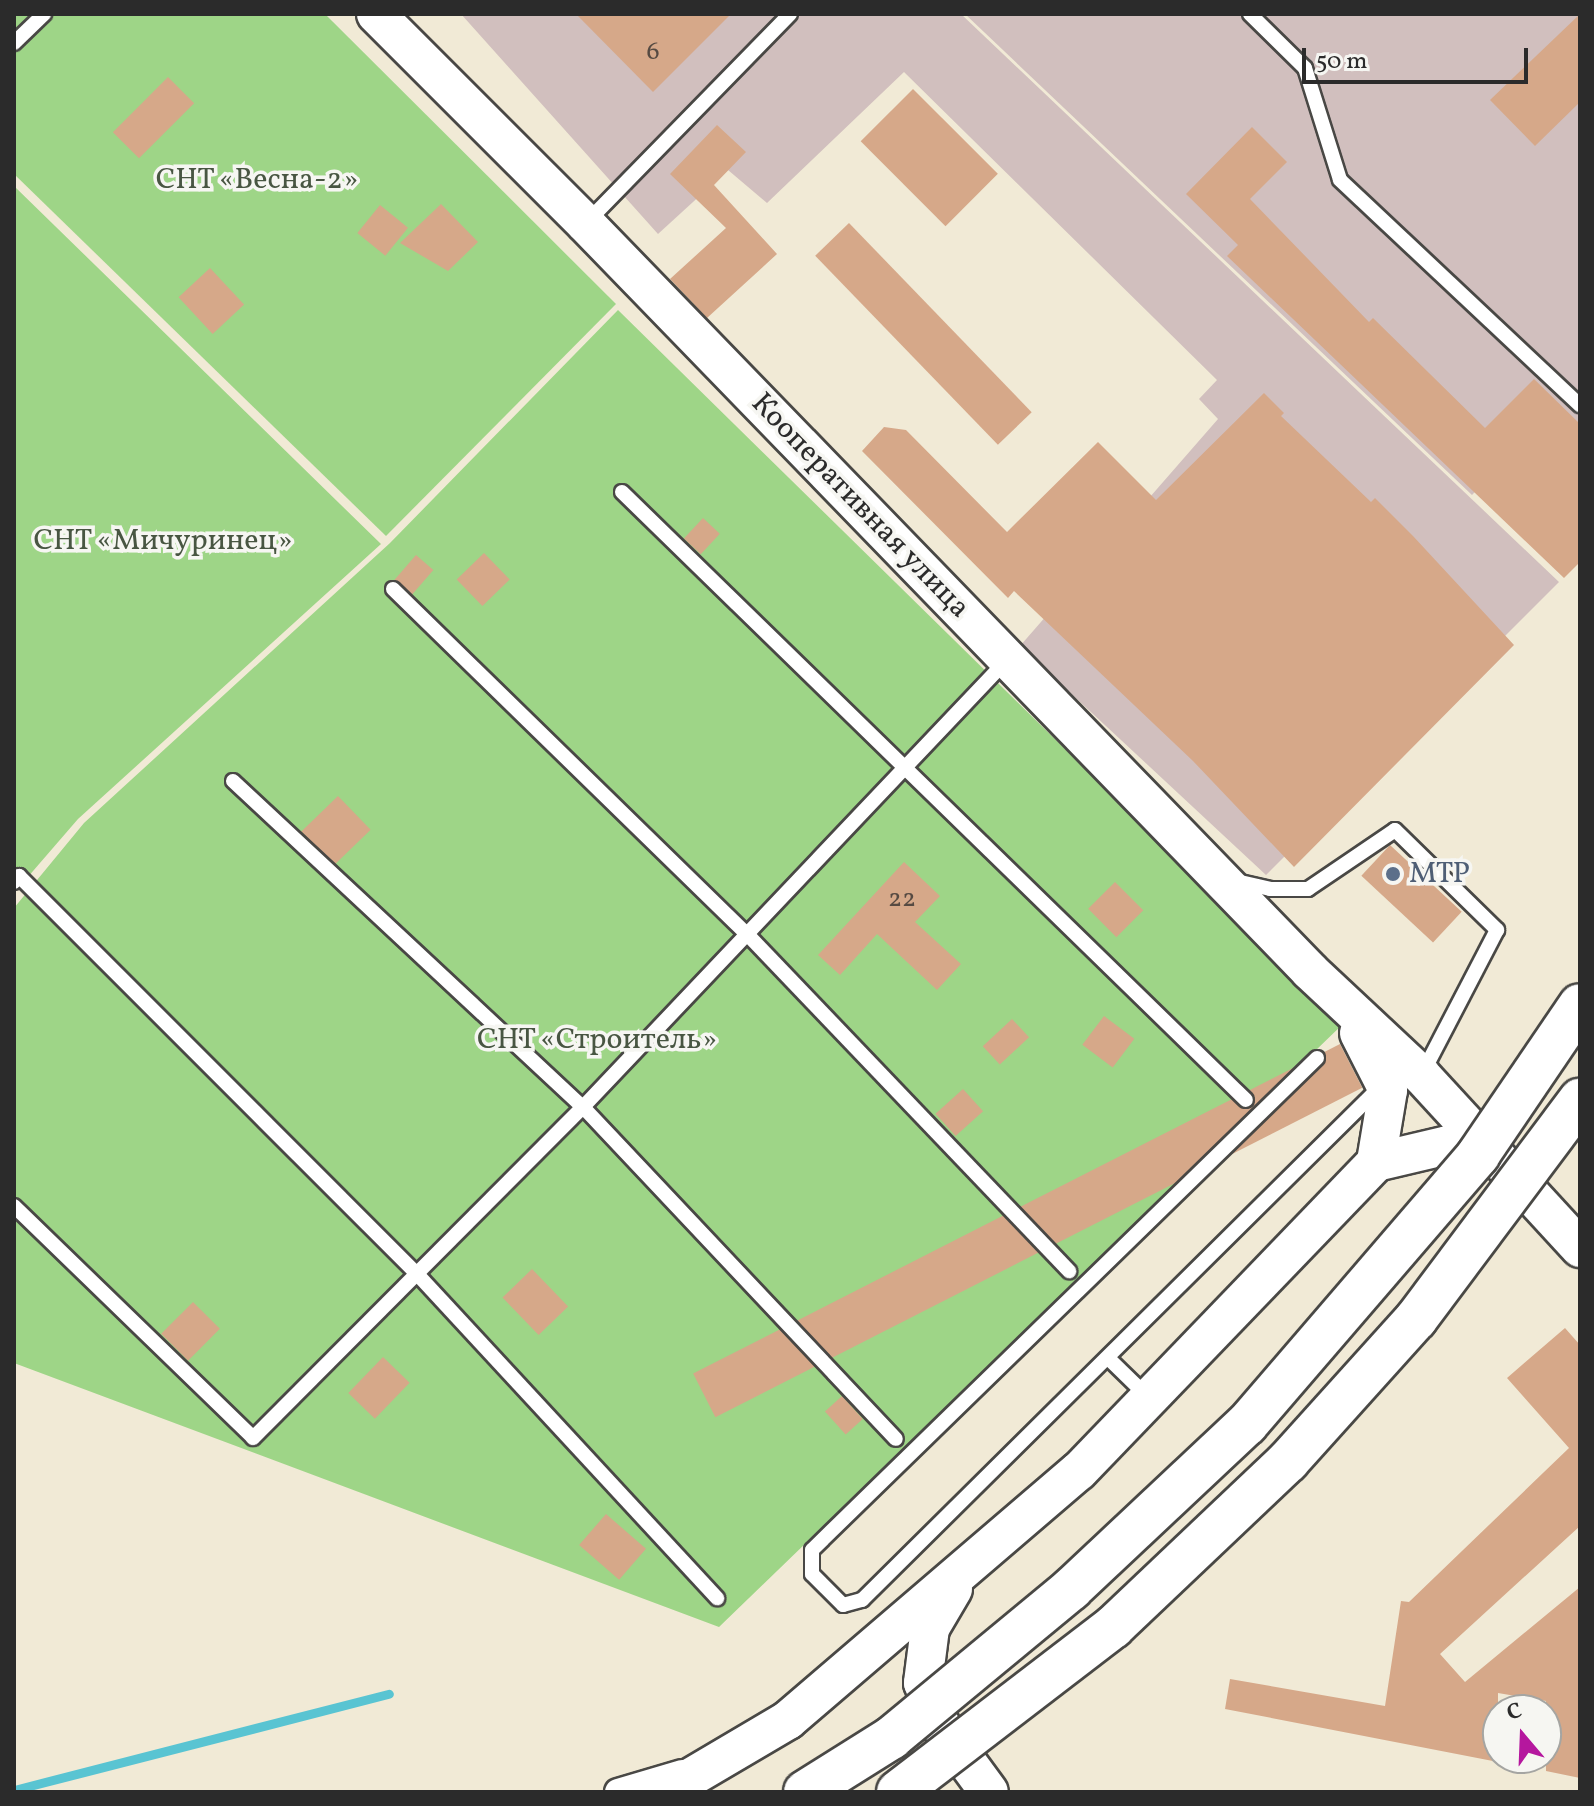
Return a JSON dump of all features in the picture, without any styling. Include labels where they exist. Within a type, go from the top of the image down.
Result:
[{"type":"main road","name":"Кооперативная улица","points":[[376,14],[585,223],[1340,1002]]},
{"type":"main road","points":[[1340,1002],[1421,1075],[1580,1248]]},
{"type":"main road","points":[[1340,1002],[1388,1090],[1376,1162]]},
{"type":"main road","points":[[805,1792],[891,1738],[1047,1609],[1247,1424],[1478,1155],[1580,1005]]},
{"type":"main road","points":[[898,1792],[1113,1627],[1288,1461],[1416,1319],[1580,1100]]},
{"type":"main road","points":[[666,1792],[788,1720],[1079,1471],[1376,1162],[1448,1145],[1494,1151]]},
{"type":"main road","points":[[964,1569],[930,1628],[923,1683],[942,1728],[989,1792]]},
{"type":"street","points":[[618,1792],[716,1763]]},
{"type":"lane","points":[[14,43],[44,14]]},
{"type":"lane","points":[[585,223],[790,14]]},
{"type":"lane","points":[[1250,14],[1305,68],[1340,180],[1580,405]]},
{"type":"lane","points":[[622,492],[907,766],[1246,1100]]},
{"type":"lane","points":[[393,589],[746,933],[1069,1271]]},
{"type":"lane","points":[[14,1206],[253,1438],[583,1107],[1009,658]]},
{"type":"lane","points":[[233,781],[583,1107],[896,1439]]},
{"type":"lane","points":[[1217,876],[1270,889],[1308,889],[1395,830],[1497,930],[1421,1075]]},
{"type":"lane","points":[[14,882],[19,876],[417,1274],[717,1598]]},
{"type":"lane","points":[[1317,1058],[812,1550],[812,1574],[843,1605],[862,1600],[1372,1095]]},
{"type":"lane","points":[[1108,1358],[1150,1398]]},
{"type":"shaded area","points":[[461,14],[961,14],[1559,582],[1266,875],[1020,646],[1218,419],[1199,399],[1217,380],[904,72],[767,203],[728,170],[658,234]]},
{"type":"shaded area","points":[[965,14],[1580,14],[1580,438],[1525,440],[1472,495]]},
{"type":"green space","name":"СНТ «Весна-2»","points":[[14,14],[325,14],[616,304],[386,536],[14,174]]},
{"type":"green space","name":"СНТ «Мичуринец»","points":[[14,186],[381,544],[78,819],[14,893]]},
{"type":"green space","name":"СНТ «Строитель»","points":[[618,310],[1344,1023],[719,1627],[14,1363],[14,908],[84,823],[390,543]]},
{"type":"building","points":[[576,14],[731,14],[653,92]]},
{"type":"building","points":[[1580,14],[1580,102],[1535,146],[1490,100]]},
{"type":"building","points":[[168,77],[194,103],[139,158],[113,132]]},
{"type":"building","points":[[913,89],[998,174],[946,226],[861,141]]},
{"type":"building","points":[[717,125],[746,152],[714,185],[777,254],[707,318],[670,279],[726,228],[670,174]]},
{"type":"building","points":[[1252,127],[1287,162],[1250,199],[1369,322],[1373,318],[1485,428],[1534,379],[1580,424],[1580,562],[1564,578],[1227,256],[1238,245],[1186,194]]},
{"type":"building","points":[[441,204],[478,242],[448,271],[400,243]]},
{"type":"building","points":[[380,205],[408,228],[385,256],[357,233]]},
{"type":"building","points":[[849,223],[1032,412],[998,445],[815,256]]},
{"type":"building","points":[[210,268],[244,305],[213,334],[179,297]]},
{"type":"building","points":[[1264,393],[1284,413],[1281,416],[1371,502],[1375,498],[1413,536],[1514,645],[1294,867],[1193,761],[1014,591],[1008,598],[862,451],[884,427],[906,430],[1007,532],[1098,442],[1156,500]]},
{"type":"building","points":[[703,518],[720,534],[701,554],[684,538]]},
{"type":"building","points":[[484,553],[510,580],[482,606],[457,579]]},
{"type":"building","points":[[416,555],[433,570],[412,595],[394,580]]},
{"type":"building","points":[[338,796],[371,830],[334,865],[301,831]]},
{"type":"building","points":[[1390,845],[1462,912],[1433,943],[1361,876]]},
{"type":"building","points":[[904,862],[940,896],[915,922],[961,964],[937,990],[877,934],[840,975],[818,955]]},
{"type":"building","points":[[1115,882],[1143,910],[1116,937],[1088,909]]},
{"type":"building","points":[[1104,1016],[1134,1039],[1113,1068],[1082,1045]]},
{"type":"building","points":[[1012,1019],[1029,1037],[1000,1065],[983,1046]]},
{"type":"building","points":[[1340,1044],[1362,1088],[715,1417],[693,1374]]},
{"type":"building","points":[[963,1089],[983,1111],[956,1136],[936,1114]]},
{"type":"building","points":[[532,1269],[568,1306],[539,1335],[503,1297]]},
{"type":"building","points":[[193,1302],[220,1329],[188,1361],[161,1334]]},
{"type":"building","points":[[1565,1328],[1580,1345],[1580,1526],[1440,1654],[1465,1682],[1580,1587],[1580,1778],[1561,1774],[1562,1694],[1482,1694],[1482,1759],[1225,1709],[1230,1679],[1385,1706],[1401,1601],[1409,1602],[1569,1448],[1507,1378]]},
{"type":"building","points":[[383,1357],[410,1383],[375,1419],[348,1393]]},
{"type":"building","points":[[842,1396],[863,1419],[846,1434],[825,1411]]},
{"type":"building","points":[[606,1514],[646,1549],[619,1580],[579,1545]]},
{"type":"waterway","points":[[14,1790],[389,1694]]},
{"type":"place","name":"МТР","points":[[1393,874]]}]
